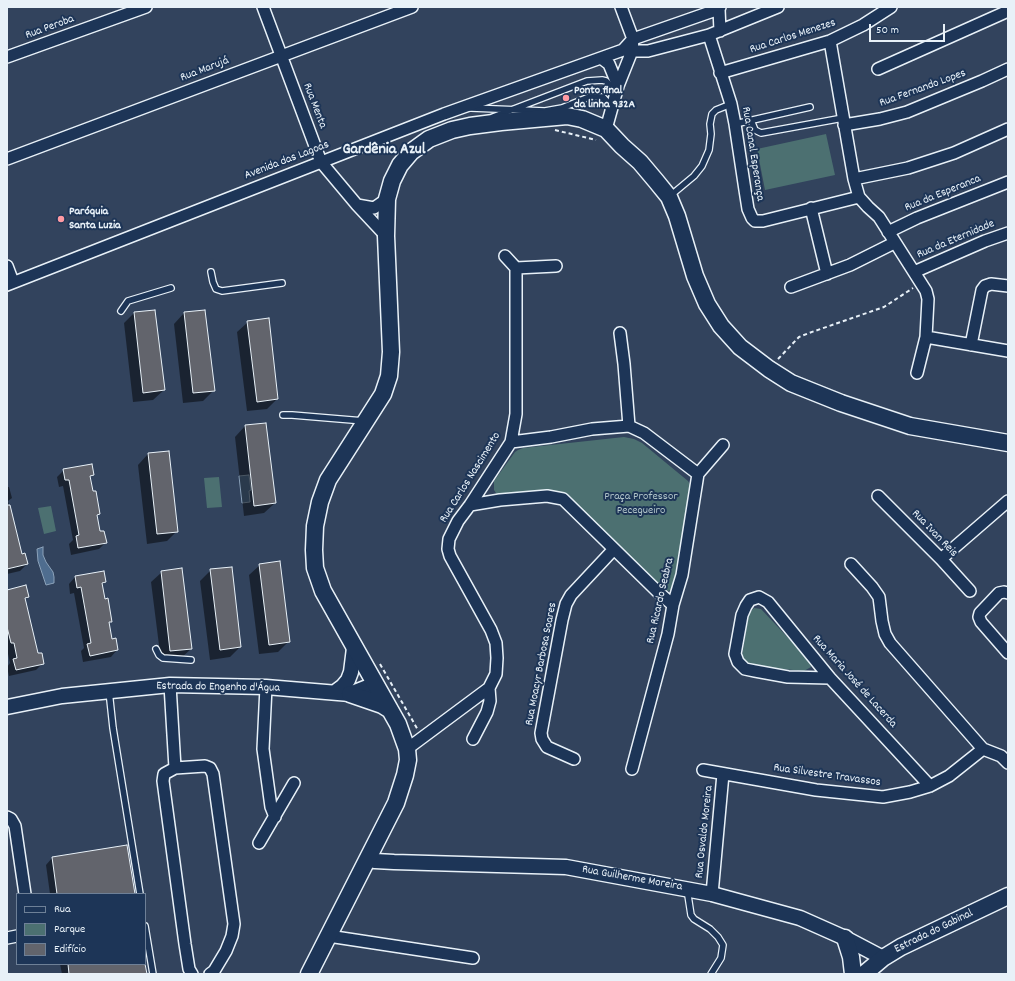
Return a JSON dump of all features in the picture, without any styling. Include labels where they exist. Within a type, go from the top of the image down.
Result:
[{"type":"main road","points":[[309,974],[328,934],[396,803],[408,760],[407,749],[398,724],[323,591],[316,568],[314,550],[315,526],[320,502],[328,480],[383,394],[389,376],[391,352],[386,236],[387,199],[400,165],[411,152],[429,140],[452,130],[470,126],[567,116],[582,119],[606,129],[640,162],[668,197],[677,216],[695,276],[707,304],[721,326],[740,347],[769,369],[791,383],[841,403],[910,426],[1008,442]]},
{"type":"main road","points":[[342,693],[382,705],[390,710]]},
{"type":"main road","name":"Estrada do Gabinal","points":[[864,974],[883,958],[901,947],[1008,896]]},
{"type":"main road","points":[[845,938],[853,974]]},
{"type":"street","name":"Rua Peroba","points":[[7,57],[146,7]]},
{"type":"street","name":"Rua Menta","points":[[263,7],[280,56],[321,162],[357,205],[386,236]]},
{"type":"street","name":"Rua Marujá","points":[[7,159],[412,7]]},
{"type":"street","points":[[606,129],[628,50],[633,38],[620,7]]},
{"type":"street","name":"Avenida das Lagoas","points":[[10,284],[462,108],[601,58],[628,50],[648,50],[709,35],[778,7]]},
{"type":"street","name":"Rua Carlos Menezes","points":[[720,73],[830,41],[863,25],[891,7]]},
{"type":"street","points":[[633,38],[719,8],[720,31]]},
{"type":"street","points":[[878,69],[991,12],[1008,11]]},
{"type":"street","name":"Rua Canal Esperança","points":[[709,35],[736,124],[748,209],[752,218],[755,222],[763,221],[811,208]]},
{"type":"street","points":[[830,41],[854,179],[859,197],[879,217],[894,243],[926,291],[928,299],[926,337],[917,372]]},
{"type":"street","points":[[601,58],[609,64],[618,88]]},
{"type":"street","name":"Rua Fernando Lopes","points":[[844,121],[880,119],[907,112],[1008,70]]},
{"type":"street","points":[[854,179],[908,168],[954,153],[1008,129]]},
{"type":"street","name":"Rua da Esperanca","points":[[888,232],[917,218],[1008,182]]},
{"type":"street","points":[[827,274],[811,208],[859,197]]},
{"type":"street","points":[[357,205],[374,208],[387,199]]},
{"type":"street","name":"Rua da Eternidade","points":[[914,272],[985,241],[1008,233]]},
{"type":"street","points":[[791,288],[850,265],[894,243]]},
{"type":"street","points":[[505,256],[516,268],[556,266]]},
{"type":"street","points":[[7,266],[10,284]]},
{"type":"street","name":"Rua Carlos Nascimento","points":[[473,739],[487,712],[490,701],[490,688],[496,674],[496,643],[491,630],[450,556],[448,549],[449,539],[455,527],[511,442],[516,414],[516,268]]},
{"type":"street","points":[[971,345],[982,290],[991,284],[1008,286]]},
{"type":"street","points":[[620,333],[624,364],[628,426]]},
{"type":"street","points":[[926,337],[1008,351]]},
{"type":"street","points":[[511,442],[551,437],[592,429],[628,426],[644,433],[698,474],[723,445]]},
{"type":"street","name":"Rua Ricardo Seabra","points":[[632,769],[668,634],[673,605],[682,576],[698,474]]},
{"type":"street","points":[[470,505],[500,500],[548,496],[563,499],[673,605]]},
{"type":"street","name":"Rua Ivan Reis","points":[[878,496],[941,559],[970,591]]},
{"type":"street","points":[[941,559],[1008,501]]},
{"type":"street","name":"Rua Moacyr Barbosa Soares","points":[[574,759],[547,747],[542,739],[541,733],[562,620],[566,604],[571,595],[614,549]]},
{"type":"street","points":[[851,564],[872,587],[879,598],[885,634],[890,643],[983,749],[1001,756],[1008,763]]},
{"type":"street","points":[[1008,593],[999,593],[980,613],[979,617],[981,622],[1008,653]]},
{"type":"street","name":"Rua Maria José de Lacerda","points":[[830,678],[788,677],[745,669],[738,662],[735,654],[742,615],[750,600],[759,596],[768,602],[830,678],[930,786]]},
{"type":"street","points":[[342,693],[351,672],[354,648]]},
{"type":"street","name":"Estrada do Engenho d'Água","points":[[7,707],[62,696],[170,685],[266,687],[342,693],[375,684]]},
{"type":"street","points":[[170,685],[174,768]]},
{"type":"street","points":[[266,687],[263,749],[271,807],[275,817]]},
{"type":"street","points":[[407,749],[490,688]]},
{"type":"street","name":"Rua Silvestre Travassos","points":[[703,770],[816,790],[883,797],[930,786],[949,776],[983,749]]},
{"type":"street","points":[[192,974],[189,969],[185,944],[163,781],[164,774],[174,768],[205,766],[210,768],[213,774],[234,924],[232,936],[226,951],[214,971],[210,974]]},
{"type":"street","name":"Rua Osvaldo Moreira","points":[[712,894],[723,774]]},
{"type":"street","points":[[259,843],[294,783]]},
{"type":"street","points":[[7,817],[11,819],[15,826],[25,893]]},
{"type":"street","name":"Rua Guilherme Moreira","points":[[368,859],[394,862],[566,867],[686,889],[712,894],[800,918],[845,938],[883,958]]},
{"type":"street","points":[[328,934],[343,938],[473,958]]},
{"type":"lane","points":[[470,126],[592,80],[606,81],[618,88]]},
{"type":"lane","points":[[462,108],[545,110],[562,108],[589,97],[603,98],[612,107]]},
{"type":"lane","points":[[668,197],[694,176],[702,166],[709,150],[712,114],[716,110],[731,104]]},
{"type":"lane","points":[[736,124],[810,107]]},
{"type":"lane","points":[[751,120],[754,130],[761,133],[844,121]]},
{"type":"lane","points":[[211,272],[216,289],[222,291],[282,283]]},
{"type":"lane","points":[[121,311],[128,301],[171,288]]},
{"type":"lane","points":[[283,415],[366,421]]},
{"type":"lane","points":[[156,649],[159,655],[164,658],[191,660]]},
{"type":"lane","points":[[109,691],[113,728],[140,893]]},
{"type":"lane","points":[[686,889],[691,915],[694,919],[710,929],[723,945],[721,958],[711,974]]},
{"type":"lane","points":[[146,933],[152,974]]},
{"type":"path","points":[[769,369],[799,337],[884,307],[921,282]]},
{"type":"green space","points":[[826,134],[835,175],[765,190],[757,149]]},
{"type":"green space","name":"Praça Professor Pecegueiro","points":[[624,437],[634,439],[642,443],[688,481],[692,488],[674,589],[668,591],[663,590],[563,496],[498,496],[494,490],[494,481],[518,450],[523,448]]},
{"type":"green space","points":[[219,477],[222,507],[207,508],[204,478]]},
{"type":"green space","points":[[51,506],[56,531],[44,534],[38,508]]},
{"type":"green space","points":[[754,608],[761,609],[809,660],[811,667],[804,671],[750,666],[744,662],[742,656],[749,613]]},
{"type":"water","points":[[249,475],[251,490],[249,491],[250,502],[242,503],[239,476]]},
{"type":"water","points":[[43,547],[43,555],[53,572],[54,577],[54,583],[46,585],[38,561],[37,549]]},
{"type":"building","points":[[155,310],[165,390],[143,393],[134,312]]},
{"type":"building","points":[[205,310],[215,391],[193,393],[184,312]]},
{"type":"building","points":[[269,318],[278,399],[257,402],[247,321]]},
{"type":"building","points":[[266,423],[276,503],[254,506],[245,425]]},
{"type":"building","points":[[169,451],[178,532],[157,534],[148,453]]},
{"type":"building","points":[[92,464],[94,475],[90,476],[93,491],[96,491],[100,514],[97,515],[100,531],[104,531],[107,543],[78,548],[76,536],[79,535],[69,480],[65,480],[63,469]]},
{"type":"building","points":[[7,505],[10,505],[22,554],[25,553],[28,564],[7,569]]},
{"type":"building","points":[[280,561],[290,642],[269,645],[259,564]]},
{"type":"building","points":[[232,567],[241,647],[220,650],[210,569]]},
{"type":"building","points":[[182,568],[192,649],[170,651],[161,571]]},
{"type":"building","points":[[104,571],[106,582],[102,583],[105,599],[108,598],[112,622],[109,622],[112,639],[116,638],[118,650],[90,656],[87,644],[91,643],[81,587],[77,588],[75,576]]},
{"type":"building","points":[[26,585],[29,597],[25,598],[38,653],[42,653],[44,664],[16,670],[13,659],[17,658],[14,643],[11,643],[7,627],[7,590]]},
{"type":"building","points":[[127,845],[135,893],[57,893],[52,857]]},
{"type":"building","points":[[68,965],[145,965],[147,974],[69,974]]},
{"type":"place","name":"Ponto final da linha 932A","points":[[566,98]]},
{"type":"place","name":"Paróquia Santa Luzia","points":[[61,219]]},
{"type":"district","name":"Gardênia Azul","points":[[384,151]]}]
